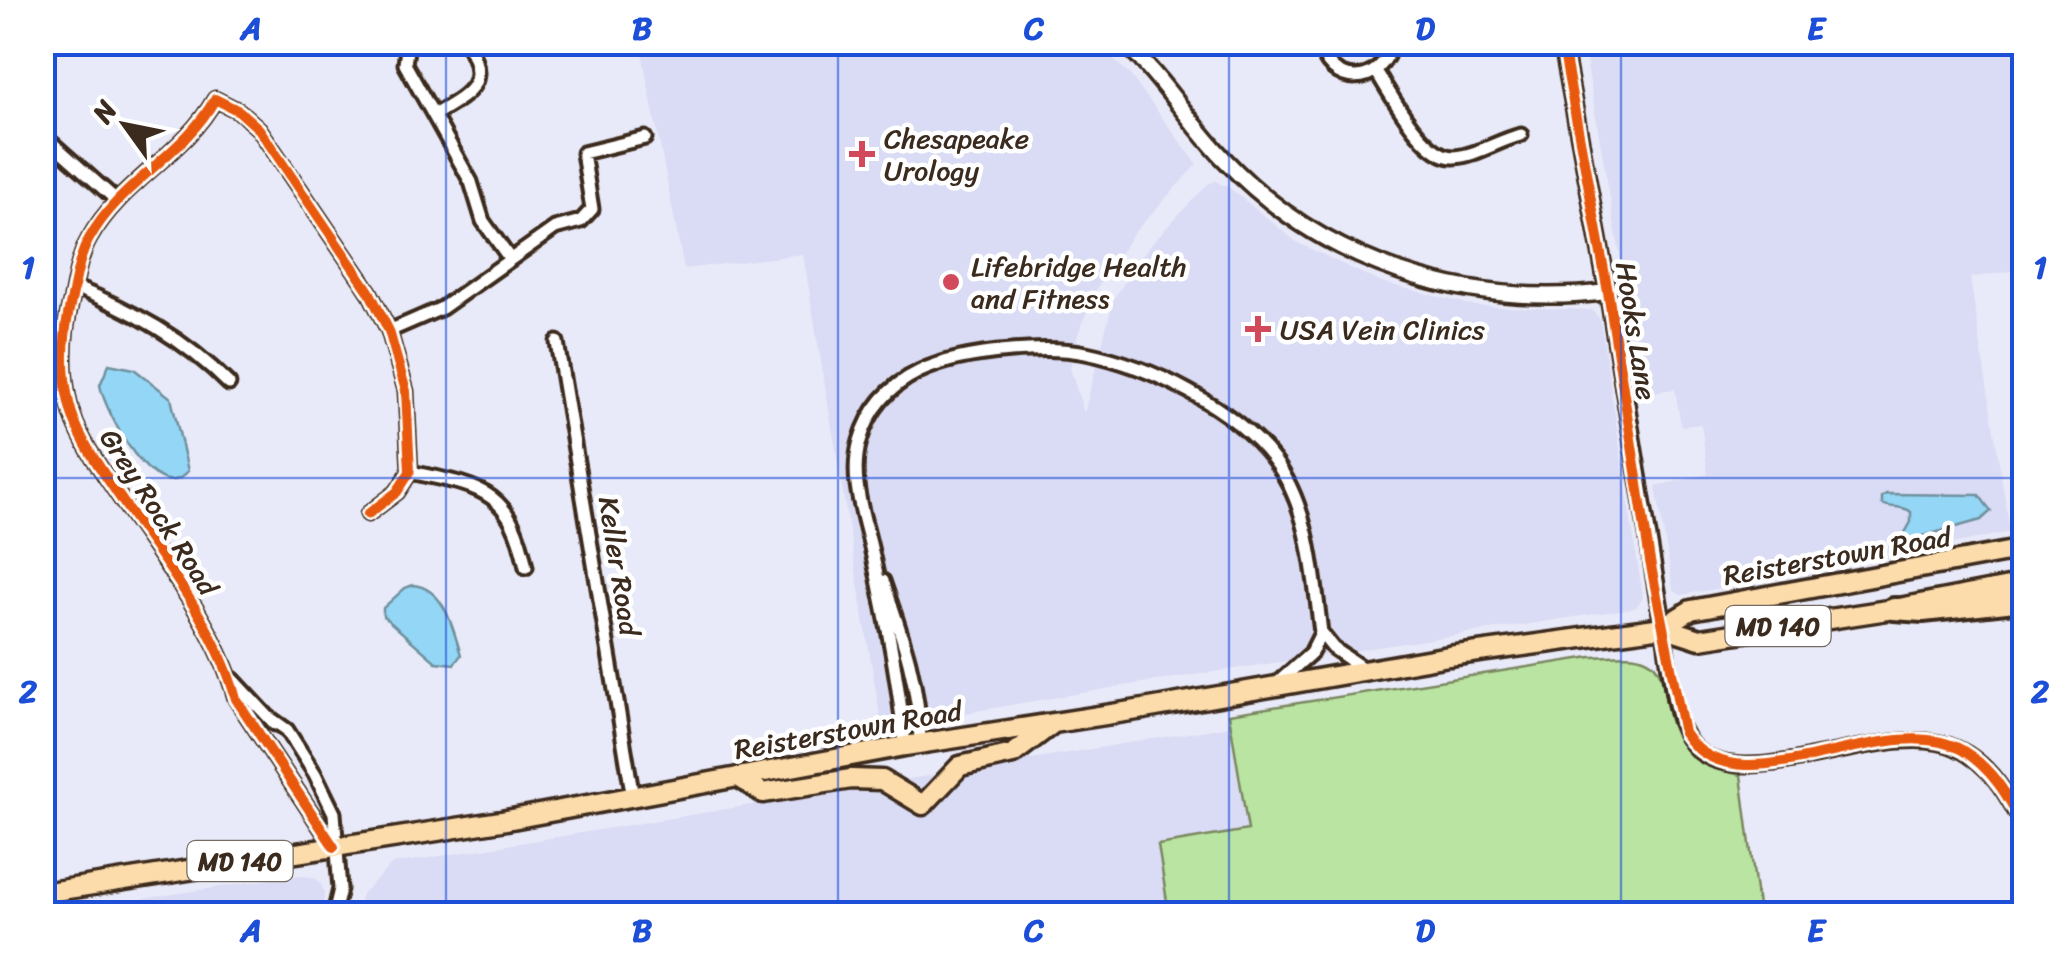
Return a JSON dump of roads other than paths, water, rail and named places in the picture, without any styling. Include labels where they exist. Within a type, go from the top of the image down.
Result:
[{"type":"highway","points":[[1894,609],[1923,611],[2024,600]]},
{"type":"main road","name":"Reisterstown Road","points":[[42,893],[633,798],[913,745],[1365,670],[1663,627],[1691,610],[2024,549]]},
{"type":"main road","name":"Reisterstown Road","points":[[1663,627],[1700,638],[1894,609],[2024,584]]},
{"type":"main road","points":[[738,777],[763,793],[851,779],[882,780],[922,805],[960,766],[1012,754],[1054,722]]},
{"type":"street","points":[[408,42],[405,64],[471,182],[483,220],[510,258]]},
{"type":"street","points":[[434,115],[469,92],[478,76],[479,66],[466,42]]},
{"type":"street","points":[[1124,42],[1250,186],[1309,229],[1347,250],[1404,274],[1472,290],[1548,296],[1608,292]]},
{"type":"street","points":[[1320,42],[1324,57],[1340,73],[1355,77],[1376,71],[1386,60],[1392,42]]},
{"type":"street","name":"Hooks Lane","points":[[1562,42],[1663,627]]},
{"type":"street","points":[[1376,71],[1423,140],[1445,156],[1466,154],[1522,135]]},
{"type":"street","name":"Grey Rock Road","points":[[334,847],[236,699],[230,676],[201,618],[80,434],[70,406],[64,364],[68,312],[82,252],[116,199],[195,128],[215,99],[240,111],[259,129],[369,292],[389,331]]},
{"type":"street","points":[[42,134],[116,199]]},
{"type":"street","points":[[368,514],[397,492],[410,472],[406,391],[389,331],[442,308],[555,228],[582,222],[592,209],[583,153],[646,138]]},
{"type":"street","points":[[74,286],[150,322],[202,358],[228,384]]},
{"type":"street","name":"Keller Road","points":[[556,342],[633,798]]},
{"type":"street","points":[[913,745],[855,481],[855,466],[866,424],[882,399],[901,381],[939,361],[1011,351],[1084,352],[1136,368],[1192,394],[1246,432],[1274,459],[1291,486],[1302,520],[1321,634],[1333,648],[1365,670]]},
{"type":"street","points":[[410,472],[470,485],[494,499],[512,519],[526,567]]},
{"type":"street","points":[[872,553],[914,675],[920,715],[913,745]]},
{"type":"street","points":[[1663,627],[1679,720],[1690,743],[1711,760],[1746,767],[1902,740],[1944,743],[1986,768],[2012,802],[2024,827]]},
{"type":"street","points":[[1275,685],[1311,653],[1321,634]]},
{"type":"street","name":"Grey Rock Road","points":[[230,676],[270,718],[332,807]]},
{"type":"street","name":"Grey Rock Road","points":[[270,718],[288,730],[332,807],[334,847]]},
{"type":"street","points":[[334,847],[340,889],[334,914]]},
{"type":"water","points":[[109,364],[134,369],[171,398],[188,471],[175,480],[161,478],[147,468],[122,435],[100,385]]},
{"type":"water","points":[[1886,494],[1979,495],[1991,511],[1981,520],[1909,540],[1902,538],[1911,522],[1911,512],[1882,504]]},
{"type":"water","points":[[413,585],[433,594],[446,611],[461,655],[454,664],[436,662],[383,616],[383,608]]},
{"type":"place","name":"Chesapeake Urology","points":[[862,154]]},
{"type":"place","name":"Lifebridge Health and Fitness","points":[[951,282]]},
{"type":"place","name":"USA Vein Clinics","points":[[1258,329]]}]
